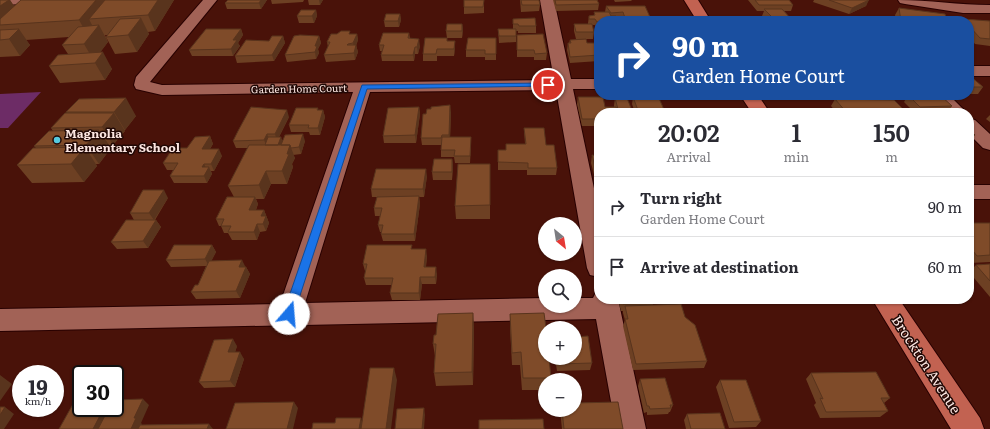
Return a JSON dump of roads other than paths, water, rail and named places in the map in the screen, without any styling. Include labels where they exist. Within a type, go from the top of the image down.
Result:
[{"type":"main road","points":[[692,0],[701,16]]},
{"type":"main road","name":"Brockton Avenue","points":[[888,304],[969,429]]},
{"type":"street","points":[[0,2],[23,0]]},
{"type":"street","name":"Garden Home Court","points":[[210,0],[142,81],[142,85],[166,90],[364,86],[594,84]]},
{"type":"street","points":[[547,0],[594,243]]},
{"type":"street","points":[[905,0],[963,9],[990,9]]},
{"type":"street","points":[[974,71],[990,71]]},
{"type":"street","points":[[289,314],[364,86]]},
{"type":"street","points":[[944,100],[953,108]]},
{"type":"street","points":[[974,129],[990,144]]},
{"type":"street","points":[[974,192],[990,192]]},
{"type":"street","points":[[0,320],[289,314],[594,303]]},
{"type":"street","points":[[606,304],[631,429]]},
{"type":"place","name":"Magnolia Elementary School","points":[[57,140]]}]
